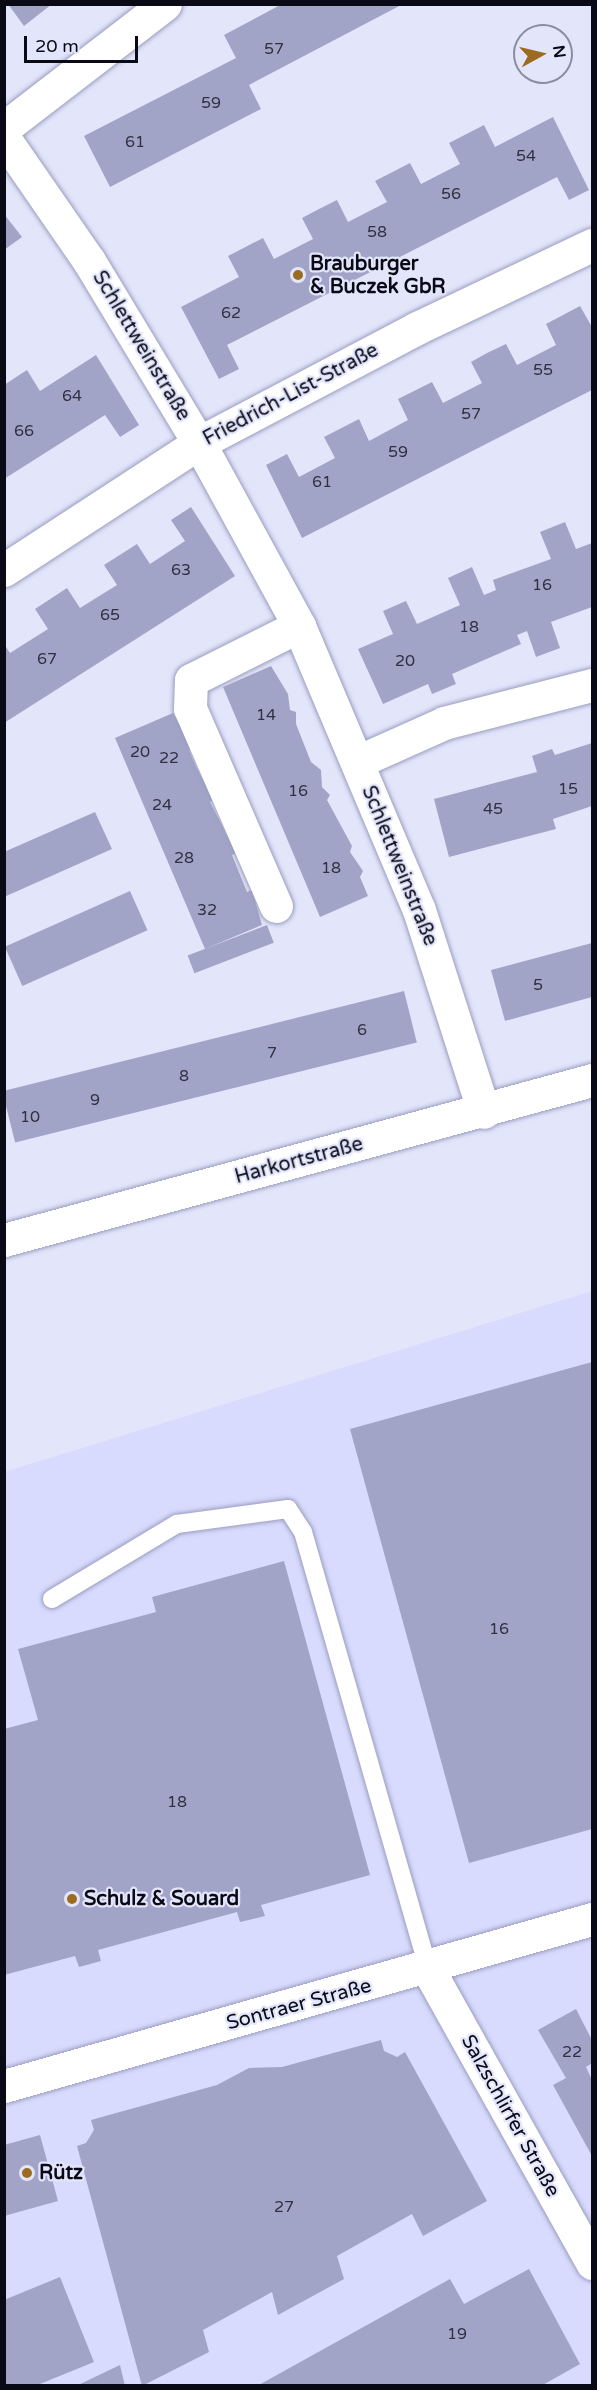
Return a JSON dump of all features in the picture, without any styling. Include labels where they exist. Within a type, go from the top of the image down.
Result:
[{"type":"street","points":[[4,128],[165,4]]},
{"type":"street","name":"Schlettweinstraße","points":[[4,138],[65,220],[199,443],[299,626],[419,910],[484,1112]]},
{"type":"street","name":"Friedrich-List-Straße","points":[[4,570],[199,443],[417,328],[592,245]]},
{"type":"street","points":[[276,906],[190,708],[191,680],[299,626]]},
{"type":"street","points":[[357,762],[444,723],[592,686]]},
{"type":"street","name":"Harkortstraße","points":[[4,1240],[484,1112],[592,1080]]},
{"type":"street","name":"Sontraer Straße","points":[[4,2086],[428,1969],[592,1919]]},
{"type":"street","name":"Salzschlirfer Straße","points":[[428,1969],[592,2263]]},
{"type":"lane","points":[[52,1599],[177,1524],[288,1509],[303,1532],[428,1969]]},
{"type":"shaded area","points":[[592,1291],[592,2385],[5,2385],[4,1472]]},
{"type":"building","points":[[8,4],[52,4],[24,26]]},
{"type":"building","points":[[282,4],[403,4],[249,85],[261,109],[110,187],[84,136],[236,58],[224,35]]},
{"type":"building","points":[[553,117],[589,190],[569,200],[557,177],[227,345],[239,369],[219,379],[181,307],[239,277],[228,256],[263,238],[274,259],[313,239],[302,218],[319,209],[337,200],[348,222],[387,202],[375,181],[410,163],[421,184],[460,164],[449,143],[484,125],[495,147]]},
{"type":"building","points":[[4,214],[22,237],[4,250]]},
{"type":"building","points":[[580,306],[592,327],[592,390],[302,538],[266,465],[287,454],[299,477],[335,458],[324,437],[359,419],[369,441],[408,420],[398,399],[432,382],[443,403],[482,383],[471,362],[487,353],[506,344],[517,365],[556,345],[546,324]]},
{"type":"building","points":[[96,355],[139,425],[120,437],[105,415],[4,479],[4,385],[27,370],[40,391]]},
{"type":"building","points":[[191,507],[235,576],[4,723],[4,644],[10,653],[48,629],[35,609],[67,588],[80,608],[117,585],[104,565],[137,544],[150,564],[185,541],[171,520]]},
{"type":"building","points":[[565,522],[576,549],[592,543],[592,607],[551,622],[560,648],[536,657],[527,631],[517,635],[521,644],[452,674],[456,684],[432,694],[428,684],[383,704],[358,649],[393,634],[383,611],[406,601],[417,624],[460,605],[448,578],[472,567],[484,595],[496,590],[493,580],[551,559],[540,532]]},
{"type":"building","points":[[271,666],[288,694],[290,710],[296,712],[296,724],[311,762],[321,770],[322,787],[330,795],[327,800],[352,846],[350,852],[363,871],[360,877],[368,896],[320,917],[223,687]]},
{"type":"building","points":[[173,713],[193,748],[189,750],[214,800],[210,802],[236,853],[232,855],[247,892],[252,890],[262,925],[205,949],[115,738]]},
{"type":"building","points":[[592,743],[592,806],[553,819],[556,829],[449,857],[434,799],[537,772],[532,756],[552,749],[555,755]]},
{"type":"building","points":[[95,812],[112,849],[4,897],[4,852]]},
{"type":"building","points":[[130,891],[147,930],[22,986],[5,947]]},
{"type":"building","points":[[267,925],[274,943],[194,973],[188,955]]},
{"type":"building","points":[[592,943],[592,997],[505,1021],[491,970]]},
{"type":"building","points":[[404,991],[417,1042],[15,1143],[4,1091]]},
{"type":"building","points":[[592,1362],[592,1829],[469,1863],[350,1429]]},
{"type":"building","points":[[284,1561],[370,1875],[261,1905],[265,1916],[240,1922],[237,1912],[98,1950],[101,1961],[79,1967],[75,1956],[4,1975],[4,1729],[38,1720],[18,1649],[156,1612],[152,1597]]},
{"type":"building","points":[[576,2009],[592,2040],[592,2063],[586,2067],[592,2080],[592,2156],[553,2085],[566,2078],[538,2030]]},
{"type":"building","points":[[381,2040],[384,2051],[397,2057],[405,2052],[487,2201],[423,2236],[412,2214],[337,2256],[344,2279],[278,2315],[272,2292],[203,2330],[209,2352],[142,2386],[77,2146],[86,2143],[94,2130],[91,2120],[217,2085],[249,2068],[282,2067]]},
{"type":"building","name":"Rütz","points":[[40,2135],[58,2201],[4,2216],[4,2145]]},
{"type":"building","points":[[529,2269],[580,2364],[541,2386],[257,2386],[450,2279],[464,2304]]},
{"type":"building","points":[[60,2277],[94,2362],[35,2386],[4,2386],[4,2300]]},
{"type":"building","points":[[120,2365],[125,2386],[76,2386]]},
{"type":"place","name":"Brauburger & Buczek GbR","points":[[298,275]]},
{"type":"place","name":"Schulz & Souard","points":[[72,1899]]},
{"type":"place","name":"Rütz","points":[[27,2173]]}]
